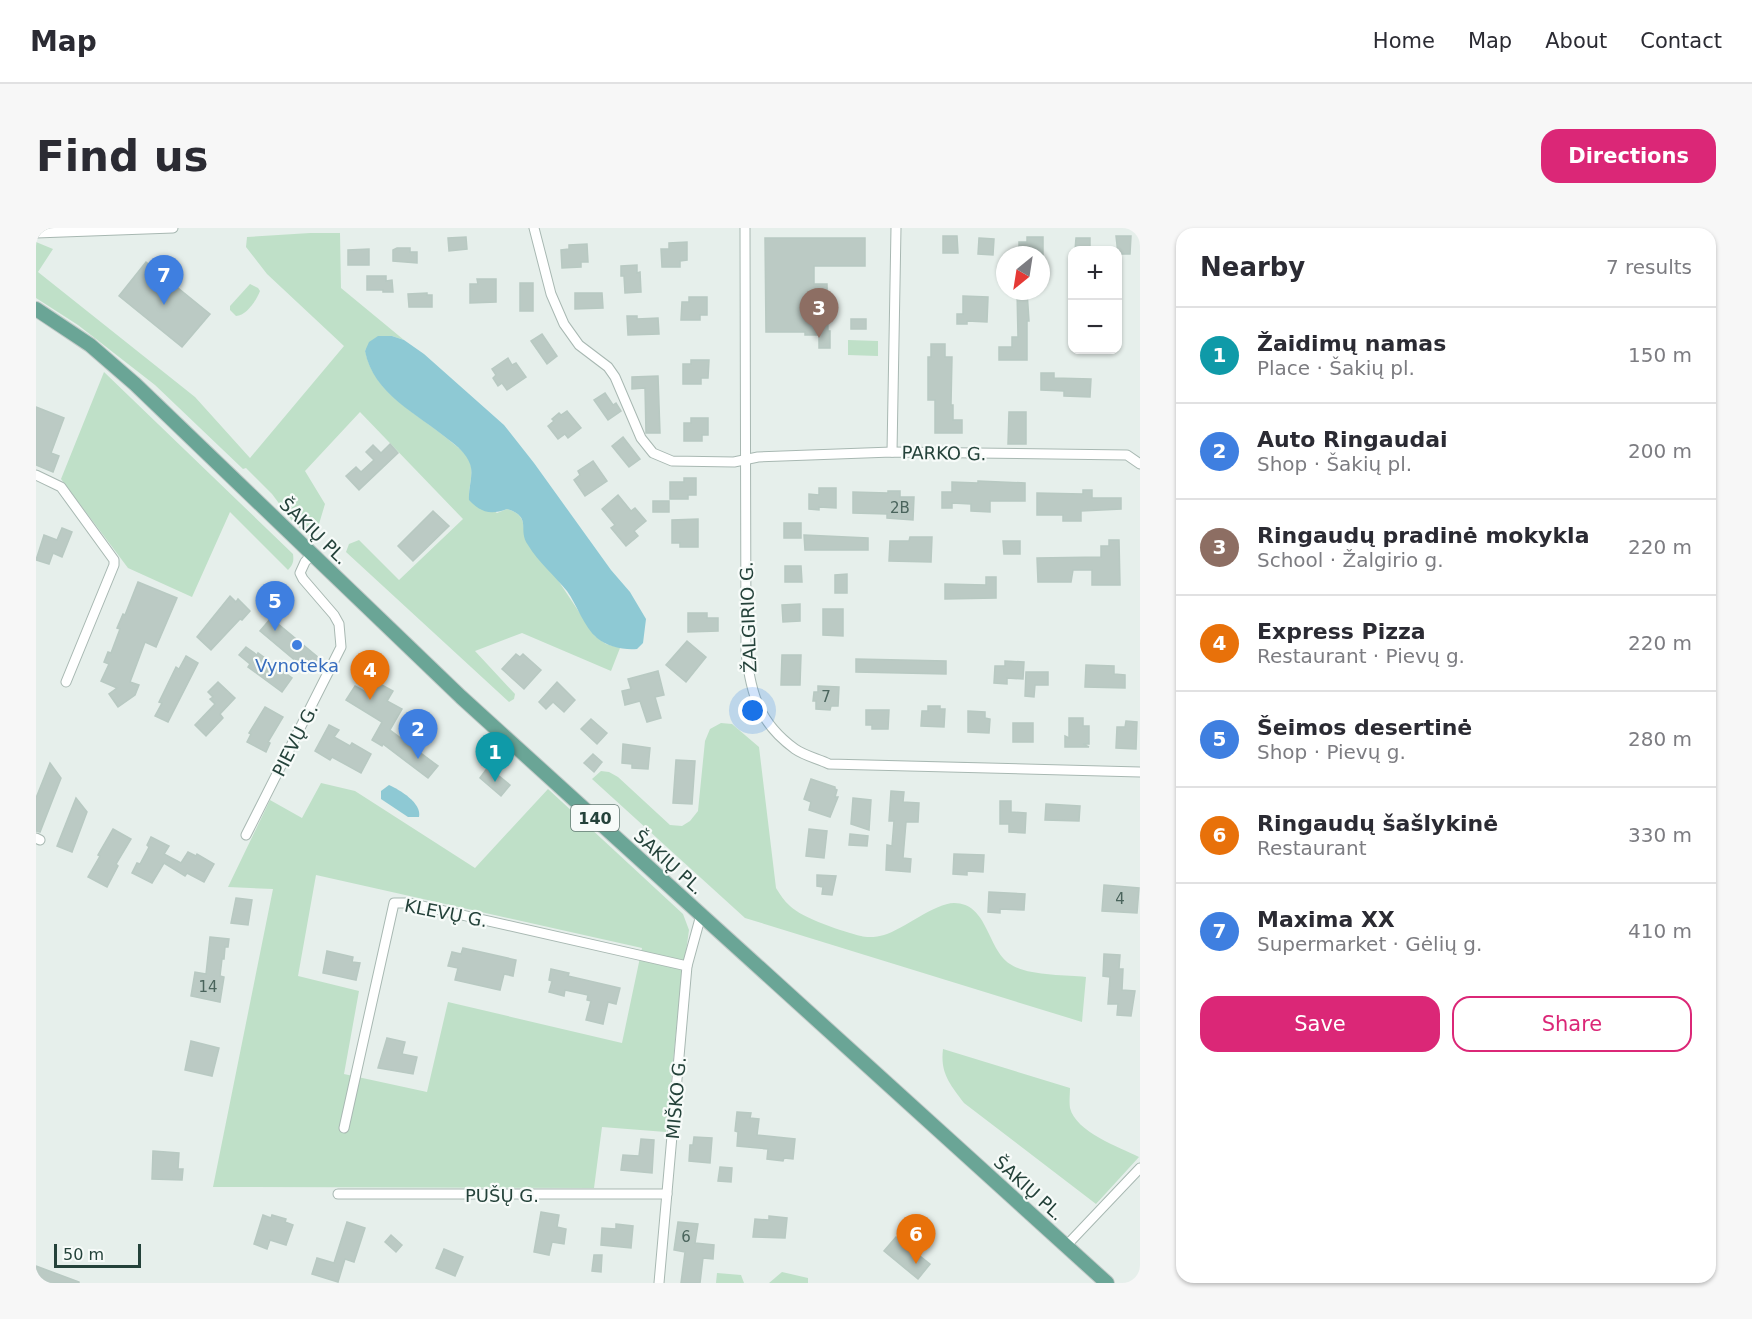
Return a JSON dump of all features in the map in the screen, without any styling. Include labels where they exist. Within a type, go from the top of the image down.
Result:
[{"type":"main road","name":"ŠAKIŲ PL.","points":[[36,310],[52,318],[90,345],[135,384],[461,697],[1107,1283]]},
{"type":"street","points":[[37,233],[173,228]]},
{"type":"street","name":"PARKO G.","points":[[534,228],[551,294],[564,324],[579,345],[608,367],[615,377],[640,438],[652,453],[672,461],[734,462],[758,457],[892,452],[1127,455],[1140,464]]},
{"type":"street","name":"ŽALGIRIO G.","points":[[745,228],[746,653],[750,687],[759,710],[777,733],[797,750],[830,764],[1140,772]]},
{"type":"street","points":[[892,452],[896,228]]},
{"type":"street","points":[[36,475],[62,487],[114,560],[114,565],[66,682]]},
{"type":"street","name":"PIEVŲ G.","points":[[246,836],[341,647],[339,624],[300,573],[312,554]]},
{"type":"street","name":"KLEVŲ G.","points":[[344,1128],[394,903],[409,903],[687,966]]},
{"type":"street","name":"MIŠKO G.","points":[[659,1283],[687,966],[701,915]]},
{"type":"street","points":[[1066,1246],[1140,1168]]},
{"type":"street","name":"PUŠŲ G.","points":[[338,1194],[667,1194]]},
{"type":"green space","points":[[340,233],[341,288],[404,340],[392,336],[365,350],[377,379],[399,402],[465,454],[471,468],[469,493],[497,513],[507,509],[520,516],[524,529],[595,636],[606,644],[620,648],[611,671],[522,633],[475,651],[515,694],[514,699],[509,702],[346,552],[349,544],[359,540],[399,580],[463,519],[360,412],[305,471],[325,504],[319,524],[309,536],[293,522],[272,494],[246,468],[243,469],[155,385],[78,325],[36,298],[36,242],[53,249],[38,272],[195,397],[250,458],[344,346],[267,274],[246,247],[247,237]]},
{"type":"green space","points":[[250,284],[260,291],[247,311],[236,316],[230,310],[230,306]]},
{"type":"green space","points":[[848,340],[878,341],[878,356],[848,355]]},
{"type":"green space","points":[[104,372],[293,554],[293,563],[288,570],[230,512],[192,597],[128,568],[61,479]]},
{"type":"green space","points":[[721,723],[732,724],[759,747],[776,888],[784,900],[796,911],[824,924],[869,937],[892,932],[946,904],[965,905],[981,918],[996,948],[1010,964],[1036,973],[1086,977],[1082,1022],[745,918],[592,779],[601,771],[609,772],[618,777],[670,825],[682,826],[690,821],[698,811],[705,741],[710,729]]},
{"type":"green space","points":[[321,783],[355,791],[475,868],[548,789],[683,914],[689,930],[666,1132],[602,1127],[594,1188],[213,1187],[273,889],[228,887],[270,800],[302,818]],"holes":[[[316,875],[642,948],[622,1043],[448,1002],[427,1092],[344,1074],[359,991],[298,976]]]},
{"type":"green space","points":[[943,1049],[1070,1088],[1070,1108],[1080,1124],[1099,1138],[1139,1157],[1096,1204],[964,1103],[950,1084],[945,1072]]},
{"type":"green space","points":[[782,1272],[808,1278],[808,1283],[769,1283]]},
{"type":"green space","points":[[717,1273],[741,1275],[744,1283],[716,1283]]},
{"type":"water","points":[[378,336],[392,336],[404,340],[424,354],[504,425],[611,570],[630,592],[646,619],[643,643],[637,649],[611,646],[592,633],[567,591],[528,545],[520,516],[507,509],[486,512],[469,500],[471,473],[466,456],[437,430],[398,402],[377,379],[365,351],[369,342]]},
{"type":"water","points":[[389,785],[414,802],[419,817],[408,817],[381,799],[381,791]]},
{"type":"building","points":[[943,236],[957,236],[958,253],[943,253]]},
{"type":"building","points":[[1116,236],[1131,236],[1130,254],[1122,254],[1122,246],[1117,246]]},
{"type":"building","points":[[466,237],[467,249],[449,251],[448,238]]},
{"type":"building","points":[[1027,237],[1043,237],[1043,246],[1019,246],[1019,242],[1027,242]]},
{"type":"building","points":[[765,238],[865,238],[865,266],[814,266],[814,284],[827,284],[830,348],[819,348],[819,335],[805,335],[805,332],[766,332]]},
{"type":"building","points":[[979,238],[994,239],[993,255],[978,254]]},
{"type":"building","points":[[1076,238],[1090,238],[1090,246],[1075,246]]},
{"type":"building","points":[[687,242],[687,260],[680,261],[680,267],[662,267],[661,249],[669,249],[669,243]]},
{"type":"building","points":[[587,244],[588,262],[581,262],[581,267],[562,268],[561,250],[569,249],[569,245]]},
{"type":"building","points":[[410,248],[410,252],[417,252],[417,263],[393,261],[393,250]]},
{"type":"building","points":[[369,249],[369,265],[348,265],[348,250]]},
{"type":"building","points":[[146,262],[210,314],[182,347],[119,296]]},
{"type":"building","points":[[637,265],[637,273],[640,272],[641,292],[625,293],[621,266]]},
{"type":"building","points":[[367,276],[386,276],[386,281],[392,280],[393,292],[367,290]]},
{"type":"building","points":[[477,279],[496,279],[496,302],[470,303],[470,284],[478,284]]},
{"type":"building","points":[[520,283],[533,283],[533,311],[520,311]]},
{"type":"building","points":[[427,293],[427,295],[432,295],[432,307],[409,307],[408,294]]},
{"type":"building","points":[[575,293],[602,293],[603,308],[575,309]]},
{"type":"building","points":[[963,296],[988,297],[987,322],[967,321],[967,324],[957,324],[957,314],[963,314]]},
{"type":"building","points":[[689,297],[707,297],[707,315],[700,315],[700,320],[681,320],[682,302],[689,302]]},
{"type":"building","points":[[1017,300],[1028,300],[1027,360],[999,360],[999,347],[1012,347],[1012,337],[1018,337]]},
{"type":"building","points":[[627,316],[637,316],[637,319],[658,318],[659,334],[628,335]]},
{"type":"building","points":[[851,319],[866,319],[866,329],[851,329]]},
{"type":"building","points":[[542,334],[557,356],[547,364],[531,341]]},
{"type":"building","points":[[931,344],[945,344],[945,357],[952,357],[951,405],[953,405],[953,420],[962,420],[962,433],[935,433],[935,400],[928,400],[928,357],[931,357]]},
{"type":"building","points":[[508,358],[512,365],[516,363],[526,377],[507,390],[502,383],[498,386],[493,378],[496,375],[492,369]]},
{"type":"building","points":[[691,360],[709,360],[708,378],[701,378],[701,384],[683,384],[683,364],[691,364]]},
{"type":"building","points":[[1041,373],[1054,373],[1054,378],[1091,379],[1090,397],[1064,396],[1064,391],[1041,390]]},
{"type":"building","points":[[658,376],[660,433],[646,433],[645,388],[632,389],[632,377]]},
{"type":"building","points":[[605,393],[613,405],[616,403],[621,411],[608,420],[594,400]]},
{"type":"building","points":[[36,407],[64,418],[51,453],[59,456],[53,472],[36,465]]},
{"type":"building","points":[[567,411],[581,428],[568,438],[565,434],[558,439],[548,426],[559,413],[561,415]]},
{"type":"building","points":[[1009,412],[1026,412],[1026,444],[1008,444]]},
{"type":"building","points":[[691,418],[708,418],[708,435],[702,435],[702,441],[684,441],[684,423],[691,423]]},
{"type":"building","points":[[623,437],[640,459],[629,467],[612,446]]},
{"type":"building","points":[[390,444],[398,453],[359,490],[346,476],[356,467],[361,472],[374,460],[366,452],[373,445],[381,453]]},
{"type":"building","points":[[593,461],[607,481],[585,496],[574,480],[580,475],[578,471]]},
{"type":"building","points":[[684,478],[696,478],[696,495],[688,495],[688,499],[670,499],[670,482],[684,482]]},
{"type":"building","points":[[978,481],[1025,483],[1025,501],[990,501],[990,512],[971,511],[971,504],[952,503],[952,508],[942,508],[942,492],[952,492],[952,482],[978,483]]},
{"type":"building","points":[[819,488],[836,488],[836,508],[809,509],[809,494],[819,495]]},
{"type":"building","points":[[1083,490],[1092,490],[1092,498],[1121,498],[1121,509],[1081,511],[1081,521],[1063,521],[1063,515],[1037,515],[1037,493],[1083,494]]},
{"type":"building","points":[[888,491],[900,491],[900,497],[914,497],[913,520],[887,518],[887,514],[853,513],[853,492],[888,493]]},
{"type":"building","points":[[618,495],[631,511],[635,508],[646,521],[634,531],[638,536],[626,546],[611,528],[615,525],[602,509]]},
{"type":"building","points":[[653,501],[669,501],[669,512],[653,512]]},
{"type":"building","points":[[433,511],[449,526],[413,561],[398,546]]},
{"type":"building","points":[[698,519],[698,547],[680,547],[680,543],[672,543],[672,520]]},
{"type":"building","points":[[784,523],[801,523],[801,538],[784,538]]},
{"type":"building","points":[[62,528],[72,532],[62,557],[53,553],[49,564],[36,560],[44,535],[57,540]]},
{"type":"building","points":[[804,535],[868,538],[868,550],[805,550]]},
{"type":"building","points":[[910,537],[932,537],[931,562],[889,561],[890,541],[909,541]]},
{"type":"building","points":[[1109,540],[1119,540],[1120,585],[1092,585],[1092,570],[1073,570],[1071,582],[1038,582],[1037,558],[1101,557],[1101,546],[1109,546]]},
{"type":"building","points":[[1003,541],[1020,541],[1020,554],[1004,554]]},
{"type":"building","points":[[785,566],[801,566],[802,582],[785,582]]},
{"type":"building","points":[[847,574],[847,593],[835,593],[835,575]]},
{"type":"building","points":[[986,577],[996,577],[996,598],[945,599],[945,584],[986,585]]},
{"type":"building","points":[[138,582],[177,598],[156,647],[145,642],[130,682],[139,685],[135,695],[118,707],[109,694],[117,688],[101,681],[109,664],[104,662],[108,652],[111,653],[120,629],[117,628],[123,614],[125,615]]},
{"type":"building","points":[[230,596],[236,602],[238,599],[250,611],[211,650],[197,637]]},
{"type":"building","points":[[800,604],[800,621],[783,622],[782,605]]},
{"type":"building","points":[[823,609],[843,609],[843,636],[823,635]]},
{"type":"building","points":[[688,613],[707,613],[707,618],[718,618],[718,631],[688,632]]},
{"type":"building","points":[[271,618],[319,658],[309,669],[299,660],[297,662],[260,631]]},
{"type":"building","points":[[687,641],[706,657],[686,682],[666,665]]},
{"type":"building","points":[[246,647],[292,678],[282,692],[248,667],[250,664],[239,655]]},
{"type":"building","points":[[516,654],[520,657],[523,654],[541,670],[524,689],[502,669]]},
{"type":"building","points":[[782,655],[801,655],[800,685],[781,685]]},
{"type":"building","points":[[186,656],[198,663],[168,722],[155,716],[162,703],[159,702],[176,667],[179,669]]},
{"type":"building","points":[[856,659],[946,661],[946,674],[856,672]]},
{"type":"building","points":[[1005,661],[1024,662],[1023,679],[1007,678],[1007,684],[994,683],[995,666],[1005,666]]},
{"type":"building","points":[[1086,665],[1114,666],[1114,674],[1125,675],[1125,688],[1085,687]]},
{"type":"building","points":[[658,671],[664,695],[655,697],[661,718],[647,722],[640,701],[625,705],[622,691],[631,689],[628,679]]},
{"type":"building","points":[[1026,672],[1048,672],[1048,685],[1035,685],[1034,697],[1025,696]]},
{"type":"building","points":[[218,682],[235,698],[220,714],[223,718],[206,736],[195,725],[215,704],[208,692]]},
{"type":"building","points":[[557,682],[575,700],[564,712],[553,702],[546,709],[539,702]]},
{"type":"building","points":[[380,684],[393,691],[387,701],[402,709],[390,730],[438,766],[428,778],[383,744],[382,746],[372,740],[382,722],[346,700],[355,686],[373,696]]},
{"type":"building","points":[[818,686],[839,687],[838,706],[831,706],[830,710],[816,709],[816,701],[813,701],[814,692],[818,692]]},
{"type":"building","points":[[928,706],[940,706],[940,709],[945,709],[944,727],[921,726],[922,711],[928,711]]},
{"type":"building","points":[[265,707],[283,717],[268,742],[270,743],[266,752],[247,742],[251,734],[249,733]]},
{"type":"building","points":[[866,710],[889,710],[888,729],[872,729],[872,725],[866,725]]},
{"type":"building","points":[[968,711],[985,712],[985,718],[990,719],[989,733],[968,732]]},
{"type":"building","points":[[1069,718],[1083,718],[1083,726],[1089,726],[1089,744],[1083,744],[1089,747],[1065,747],[1065,736],[1069,738]]},
{"type":"building","points":[[591,719],[607,733],[597,744],[581,729]]},
{"type":"building","points":[[1126,721],[1137,722],[1136,749],[1116,748],[1117,727],[1125,727]]},
{"type":"building","points":[[1013,723],[1033,723],[1033,742],[1013,742]]},
{"type":"building","points":[[329,725],[339,730],[334,737],[350,746],[352,743],[371,754],[361,773],[332,757],[330,760],[315,751]]},
{"type":"building","points":[[623,744],[650,748],[648,769],[632,768],[632,764],[622,763]]},
{"type":"building","points":[[593,754],[602,762],[594,772],[584,763]]},
{"type":"building","points":[[676,760],[695,761],[692,804],[673,803]]},
{"type":"building","points":[[50,763],[61,778],[40,832],[36,831],[36,798]]},
{"type":"building","points":[[488,767],[510,785],[501,796],[480,778]]},
{"type":"building","points":[[811,779],[835,787],[837,790],[835,797],[838,797],[830,817],[809,810],[811,802],[804,799]]},
{"type":"building","points":[[891,791],[904,792],[903,802],[919,803],[918,822],[906,822],[903,858],[911,859],[910,872],[886,870],[887,845],[892,846],[894,821],[889,821]]},
{"type":"building","points":[[76,798],[87,812],[72,852],[57,846]]},
{"type":"building","points":[[853,798],[871,800],[869,830],[851,824]]},
{"type":"building","points":[[1000,801],[1011,801],[1011,812],[1026,813],[1025,833],[1009,832],[1009,824],[1000,824]]},
{"type":"building","points":[[1046,804],[1080,806],[1079,821],[1045,820]]},
{"type":"building","points":[[113,829],[131,839],[116,864],[118,866],[107,887],[88,877]]},
{"type":"building","points":[[809,829],[827,831],[824,858],[806,856]]},
{"type":"building","points":[[850,834],[868,836],[867,846],[849,845]]},
{"type":"building","points":[[151,837],[169,846],[164,854],[181,863],[188,852],[196,856],[197,854],[214,864],[204,882],[187,873],[185,876],[164,863],[152,883],[132,873],[149,847],[147,845]]},
{"type":"building","points":[[954,854],[984,855],[983,872],[967,871],[967,875],[953,874]]},
{"type":"building","points":[[817,875],[836,876],[832,895],[822,894],[823,887],[817,886]]},
{"type":"building","points":[[1104,885],[1139,888],[1137,913],[1102,911]]},
{"type":"building","points":[[989,892],[1025,894],[1024,910],[1000,909],[1000,913],[988,912]]},
{"type":"building","points":[[236,898],[252,900],[248,925],[231,923]]},
{"type":"building","points":[[210,937],[229,939],[228,947],[225,947],[224,959],[222,959],[220,976],[224,977],[220,1002],[191,996],[195,972],[206,974]]},
{"type":"building","points":[[463,948],[516,960],[513,976],[504,974],[500,990],[455,980],[458,968],[448,966],[452,952],[461,954]]},
{"type":"building","points":[[327,951],[353,957],[352,962],[360,963],[356,980],[323,973]]},
{"type":"building","points":[[1104,954],[1120,955],[1119,969],[1123,969],[1122,990],[1135,991],[1131,1016],[1117,1015],[1118,1004],[1108,1004],[1110,977],[1103,976]]},
{"type":"building","points":[[551,969],[569,973],[568,976],[620,988],[616,1004],[608,1002],[603,1024],[586,1020],[591,1001],[587,1000],[588,995],[565,990],[564,996],[549,992],[552,981],[549,980]]},
{"type":"building","points":[[387,1038],[405,1042],[402,1054],[417,1057],[413,1074],[378,1068]]},
{"type":"building","points":[[191,1041],[219,1048],[212,1076],[185,1070]]},
{"type":"building","points":[[737,1112],[751,1113],[750,1118],[759,1119],[757,1135],[795,1139],[793,1159],[784,1158],[783,1161],[767,1159],[768,1149],[737,1146],[738,1132],[735,1131]]},
{"type":"building","points":[[694,1137],[712,1138],[710,1163],[689,1161],[690,1145],[693,1145]]},
{"type":"building","points":[[641,1139],[654,1140],[652,1173],[621,1170],[623,1155],[639,1156]]},
{"type":"building","points":[[153,1151],[179,1153],[178,1169],[183,1169],[182,1180],[152,1179]]},
{"type":"building","points":[[720,1167],[732,1168],[731,1182],[718,1181]]},
{"type":"building","points":[[541,1212],[559,1215],[557,1227],[566,1229],[564,1244],[552,1242],[549,1255],[534,1252]]},
{"type":"building","points":[[263,1215],[286,1219],[285,1222],[293,1225],[286,1245],[270,1240],[267,1249],[254,1244]]},
{"type":"building","points":[[769,1216],[787,1218],[785,1238],[753,1237],[755,1219],[769,1220]]},
{"type":"building","points":[[347,1222],[365,1228],[354,1262],[345,1259],[338,1282],[312,1274],[317,1258],[334,1263]]},
{"type":"building","points":[[678,1222],[698,1224],[695,1243],[714,1245],[713,1259],[703,1258],[700,1283],[681,1283],[685,1252],[674,1250]]},
{"type":"building","points":[[616,1224],[633,1226],[631,1248],[601,1245],[602,1228],[616,1229]]},
{"type":"building","points":[[391,1235],[402,1245],[396,1252],[385,1242]]},
{"type":"building","points":[[896,1237],[930,1264],[918,1279],[884,1251]]},
{"type":"building","points":[[444,1249],[463,1257],[455,1276],[436,1268]]},
{"type":"building","points":[[594,1255],[602,1255],[601,1272],[592,1271]]},
{"type":"building","points":[[36,1266],[79,1282],[79,1283],[36,1283]]},
{"type":"place","name":"Maxima XX","points":[[164,305]]},
{"type":"place","name":"Ringaudų pradinė mokykla","points":[[819,338]]},
{"type":"place","name":"Šeimos desertinė","points":[[275,631]]},
{"type":"place","name":"Vynoteka","points":[[297,645]]},
{"type":"place","name":"Express Pizza","points":[[370,700]]},
{"type":"place","name":"Auto Ringaudai","points":[[418,759]]},
{"type":"place","name":"Žaidimų namas","points":[[495,782]]},
{"type":"place","name":"Ringaudų šašlykinė","points":[[916,1264]]}]
